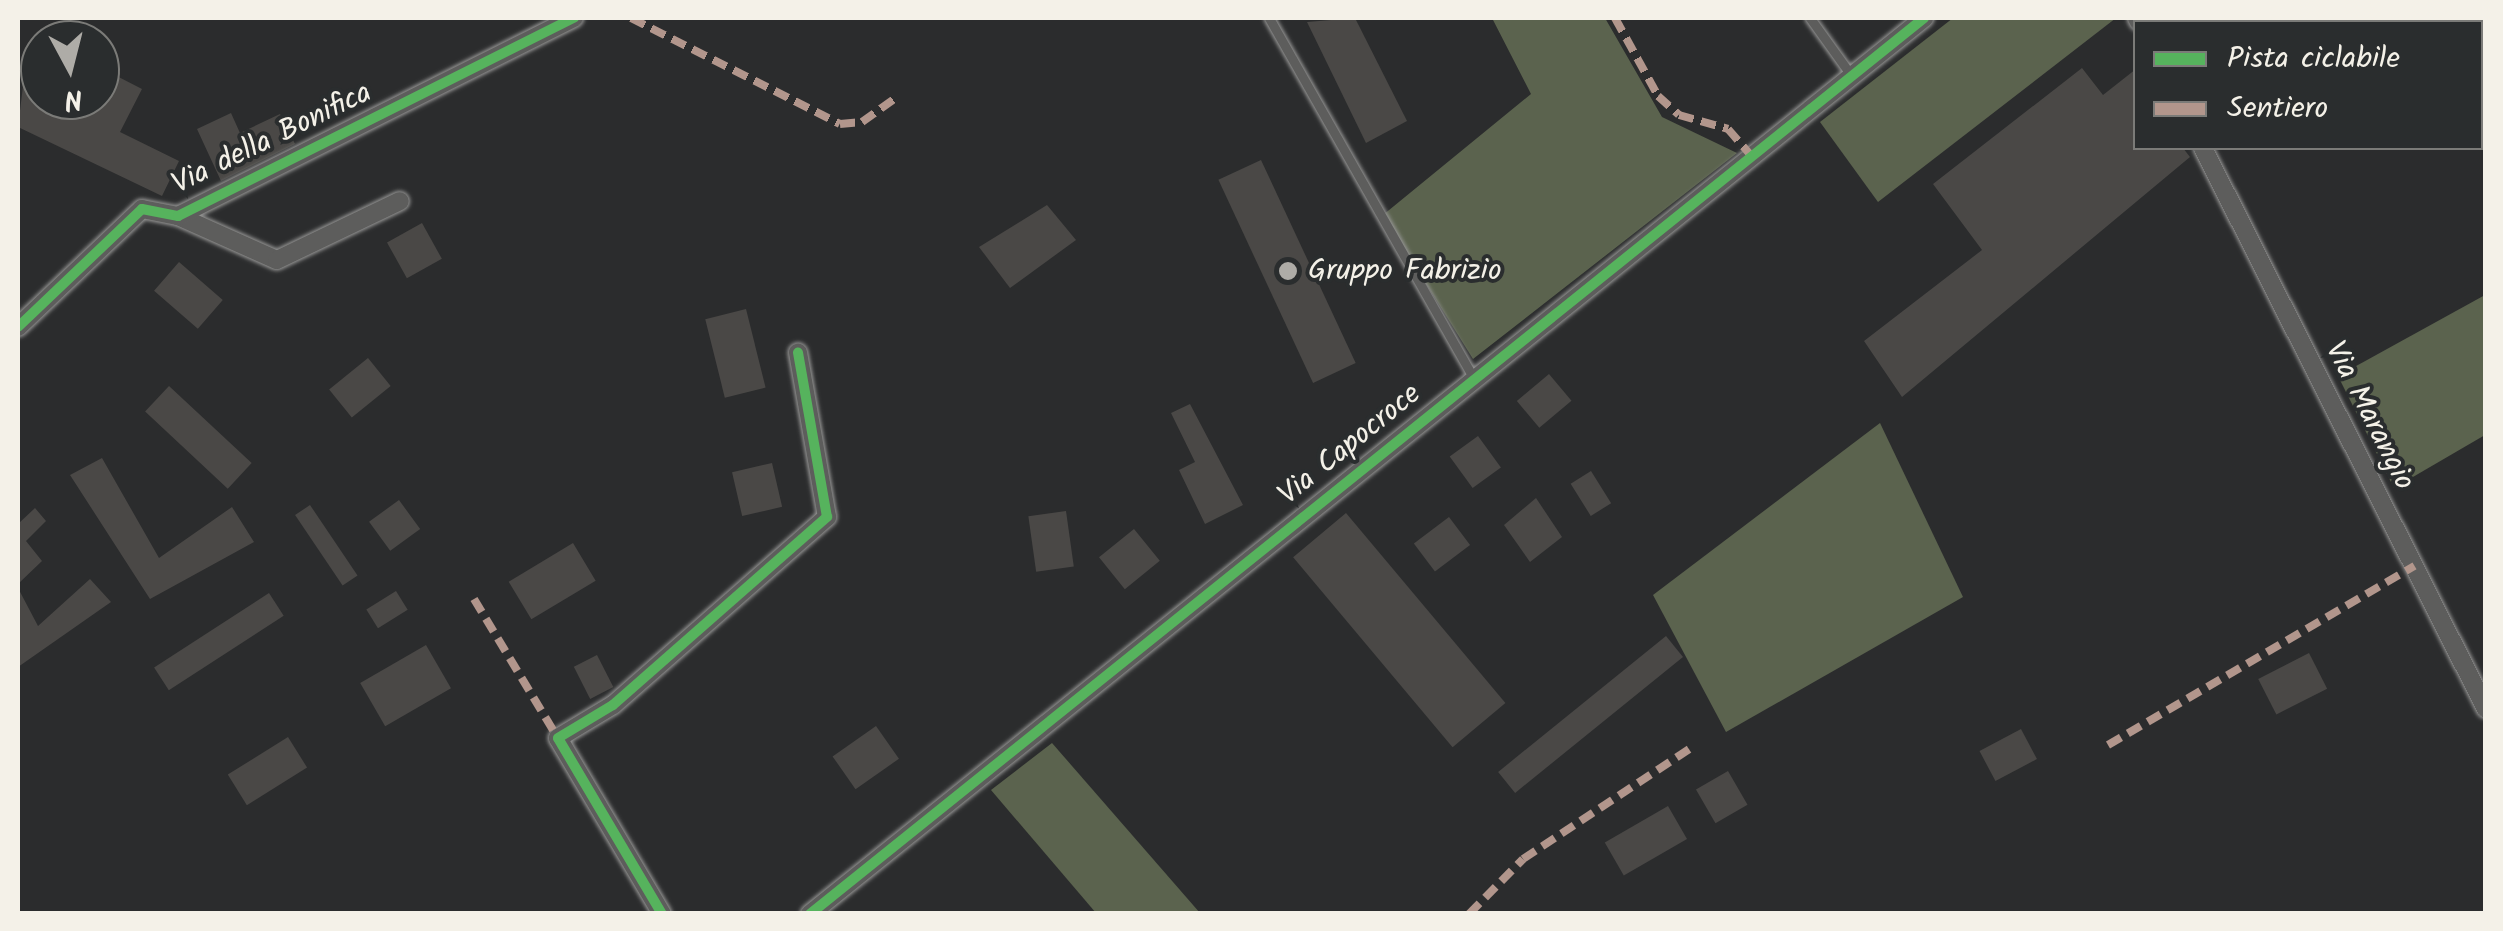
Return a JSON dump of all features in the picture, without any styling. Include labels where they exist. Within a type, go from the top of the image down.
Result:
[{"type":"street","name":"Via della Bonifica","points":[[18,327],[142,209],[178,216],[574,18]]},
{"type":"street","name":"Via Capocroce","points":[[810,914],[1924,18]]},
{"type":"street","name":"Via Marangio","points":[[2203,150],[2486,709]]},
{"type":"street","points":[[178,216],[277,260],[400,202]]},
{"type":"street","points":[[662,914],[558,738],[613,705],[828,518],[798,353]]},
{"type":"lane","points":[[1269,18],[1473,377]]},
{"type":"lane","points":[[1810,18],[1851,75]]},
{"type":"green space","points":[[1492,18],[1605,18],[1662,117],[1737,153],[1473,359],[1383,215],[1531,94]]},
{"type":"green space","points":[[1953,18],[2116,18],[1878,202],[1820,122]]},
{"type":"green space","points":[[2485,295],[2485,435],[2394,488],[2338,376]]},
{"type":"green space","points":[[1880,423],[1963,597],[1726,732],[1653,595]]},
{"type":"green space","points":[[1052,743],[1200,913],[1096,913],[991,790]]},
{"type":"building","points":[[1355,18],[1407,121],[1366,143],[1307,22]]},
{"type":"building","points":[[2082,68],[2103,95],[2133,71],[2133,150],[2185,150],[2190,157],[1902,397],[1864,341],[1982,250],[1933,184]]},
{"type":"building","points":[[120,78],[142,89],[120,132],[179,161],[162,196],[18,127],[20,111],[20,120],[120,120]]},
{"type":"building","points":[[231,113],[240,133],[280,114],[295,144],[221,181],[197,129]]},
{"type":"building","name":"Gruppo Fabrizio","points":[[1261,160],[1356,363],[1313,383],[1218,180]]},
{"type":"building","points":[[1047,205],[1076,240],[1010,288],[979,247]]},
{"type":"building","points":[[422,223],[442,259],[407,278],[387,242]]},
{"type":"building","points":[[179,262],[223,300],[198,329],[154,291]]},
{"type":"building","points":[[746,309],[766,388],[725,398],[705,319]]},
{"type":"building","points":[[368,358],[391,386],[352,417],[329,389]]},
{"type":"building","points":[[1549,374],[1571,401],[1539,428],[1517,401]]},
{"type":"building","points":[[169,386],[252,463],[228,489],[145,412]]},
{"type":"building","points":[[1190,404],[1243,505],[1205,524],[1179,470],[1195,462],[1171,413]]},
{"type":"building","points":[[1478,436],[1501,468],[1473,488],[1450,457]]},
{"type":"building","points":[[102,458],[159,558],[232,507],[254,542],[150,599],[70,475]]},
{"type":"building","points":[[772,463],[782,507],[742,516],[732,472]]},
{"type":"building","points":[[1591,471],[1611,503],[1591,516],[1571,484]]},
{"type":"building","points":[[1536,498],[1562,537],[1530,562],[1504,525]]},
{"type":"building","points":[[399,500],[420,529],[390,551],[369,522]]},
{"type":"building","points":[[310,505],[358,575],[343,586],[295,515]]},
{"type":"building","points":[[35,508],[46,521],[26,541],[42,561],[18,584],[18,524]]},
{"type":"building","points":[[1066,511],[1074,566],[1036,572],[1028,516]]},
{"type":"building","points":[[1346,513],[1505,703],[1453,747],[1293,557]]},
{"type":"building","points":[[1449,517],[1470,545],[1435,571],[1414,543]]},
{"type":"building","points":[[1134,529],[1160,561],[1125,589],[1099,557]]},
{"type":"building","points":[[573,543],[596,581],[531,619],[509,582]]},
{"type":"building","points":[[90,579],[111,602],[18,667],[18,588],[38,626]]},
{"type":"building","points":[[396,591],[408,610],[378,628],[366,610]]},
{"type":"building","points":[[269,593],[284,616],[169,690],[154,668]]},
{"type":"building","points":[[1666,636],[1683,657],[1515,793],[1498,772]]},
{"type":"building","points":[[426,645],[451,688],[385,726],[360,683]]},
{"type":"building","points":[[2309,653],[2327,689],[2276,715],[2258,679]]},
{"type":"building","points":[[597,655],[613,687],[590,699],[574,667]]},
{"type":"building","points":[[876,726],[899,759],[856,789],[833,756]]},
{"type":"building","points":[[2021,729],[2037,759],[1995,781],[1980,751]]},
{"type":"building","points":[[288,737],[307,768],[247,805],[228,775]]},
{"type":"building","points":[[1728,771],[1748,805],[1715,823],[1696,790]]},
{"type":"building","points":[[1668,806],[1687,839],[1624,875],[1605,842]]},
{"type":"marked path","points":[[631,18],[840,124],[862,122],[897,97]]},
{"type":"marked path","points":[[1615,18],[1658,96],[1679,115],[1728,129],[1751,155]]},
{"type":"marked path","points":[[2108,745],[2414,566]]},
{"type":"marked path","points":[[474,599],[558,738]]},
{"type":"marked path","points":[[1469,914],[1523,859],[1695,745]]},
{"type":"cycle path","points":[[18,327],[142,209],[178,216],[574,18]]},
{"type":"cycle path","points":[[810,914],[1924,18]]},
{"type":"cycle path","points":[[662,914],[558,738],[613,705],[827,517],[798,353]]},
{"type":"place","name":"Gruppo Fabrizio","points":[[1288,271]]}]
